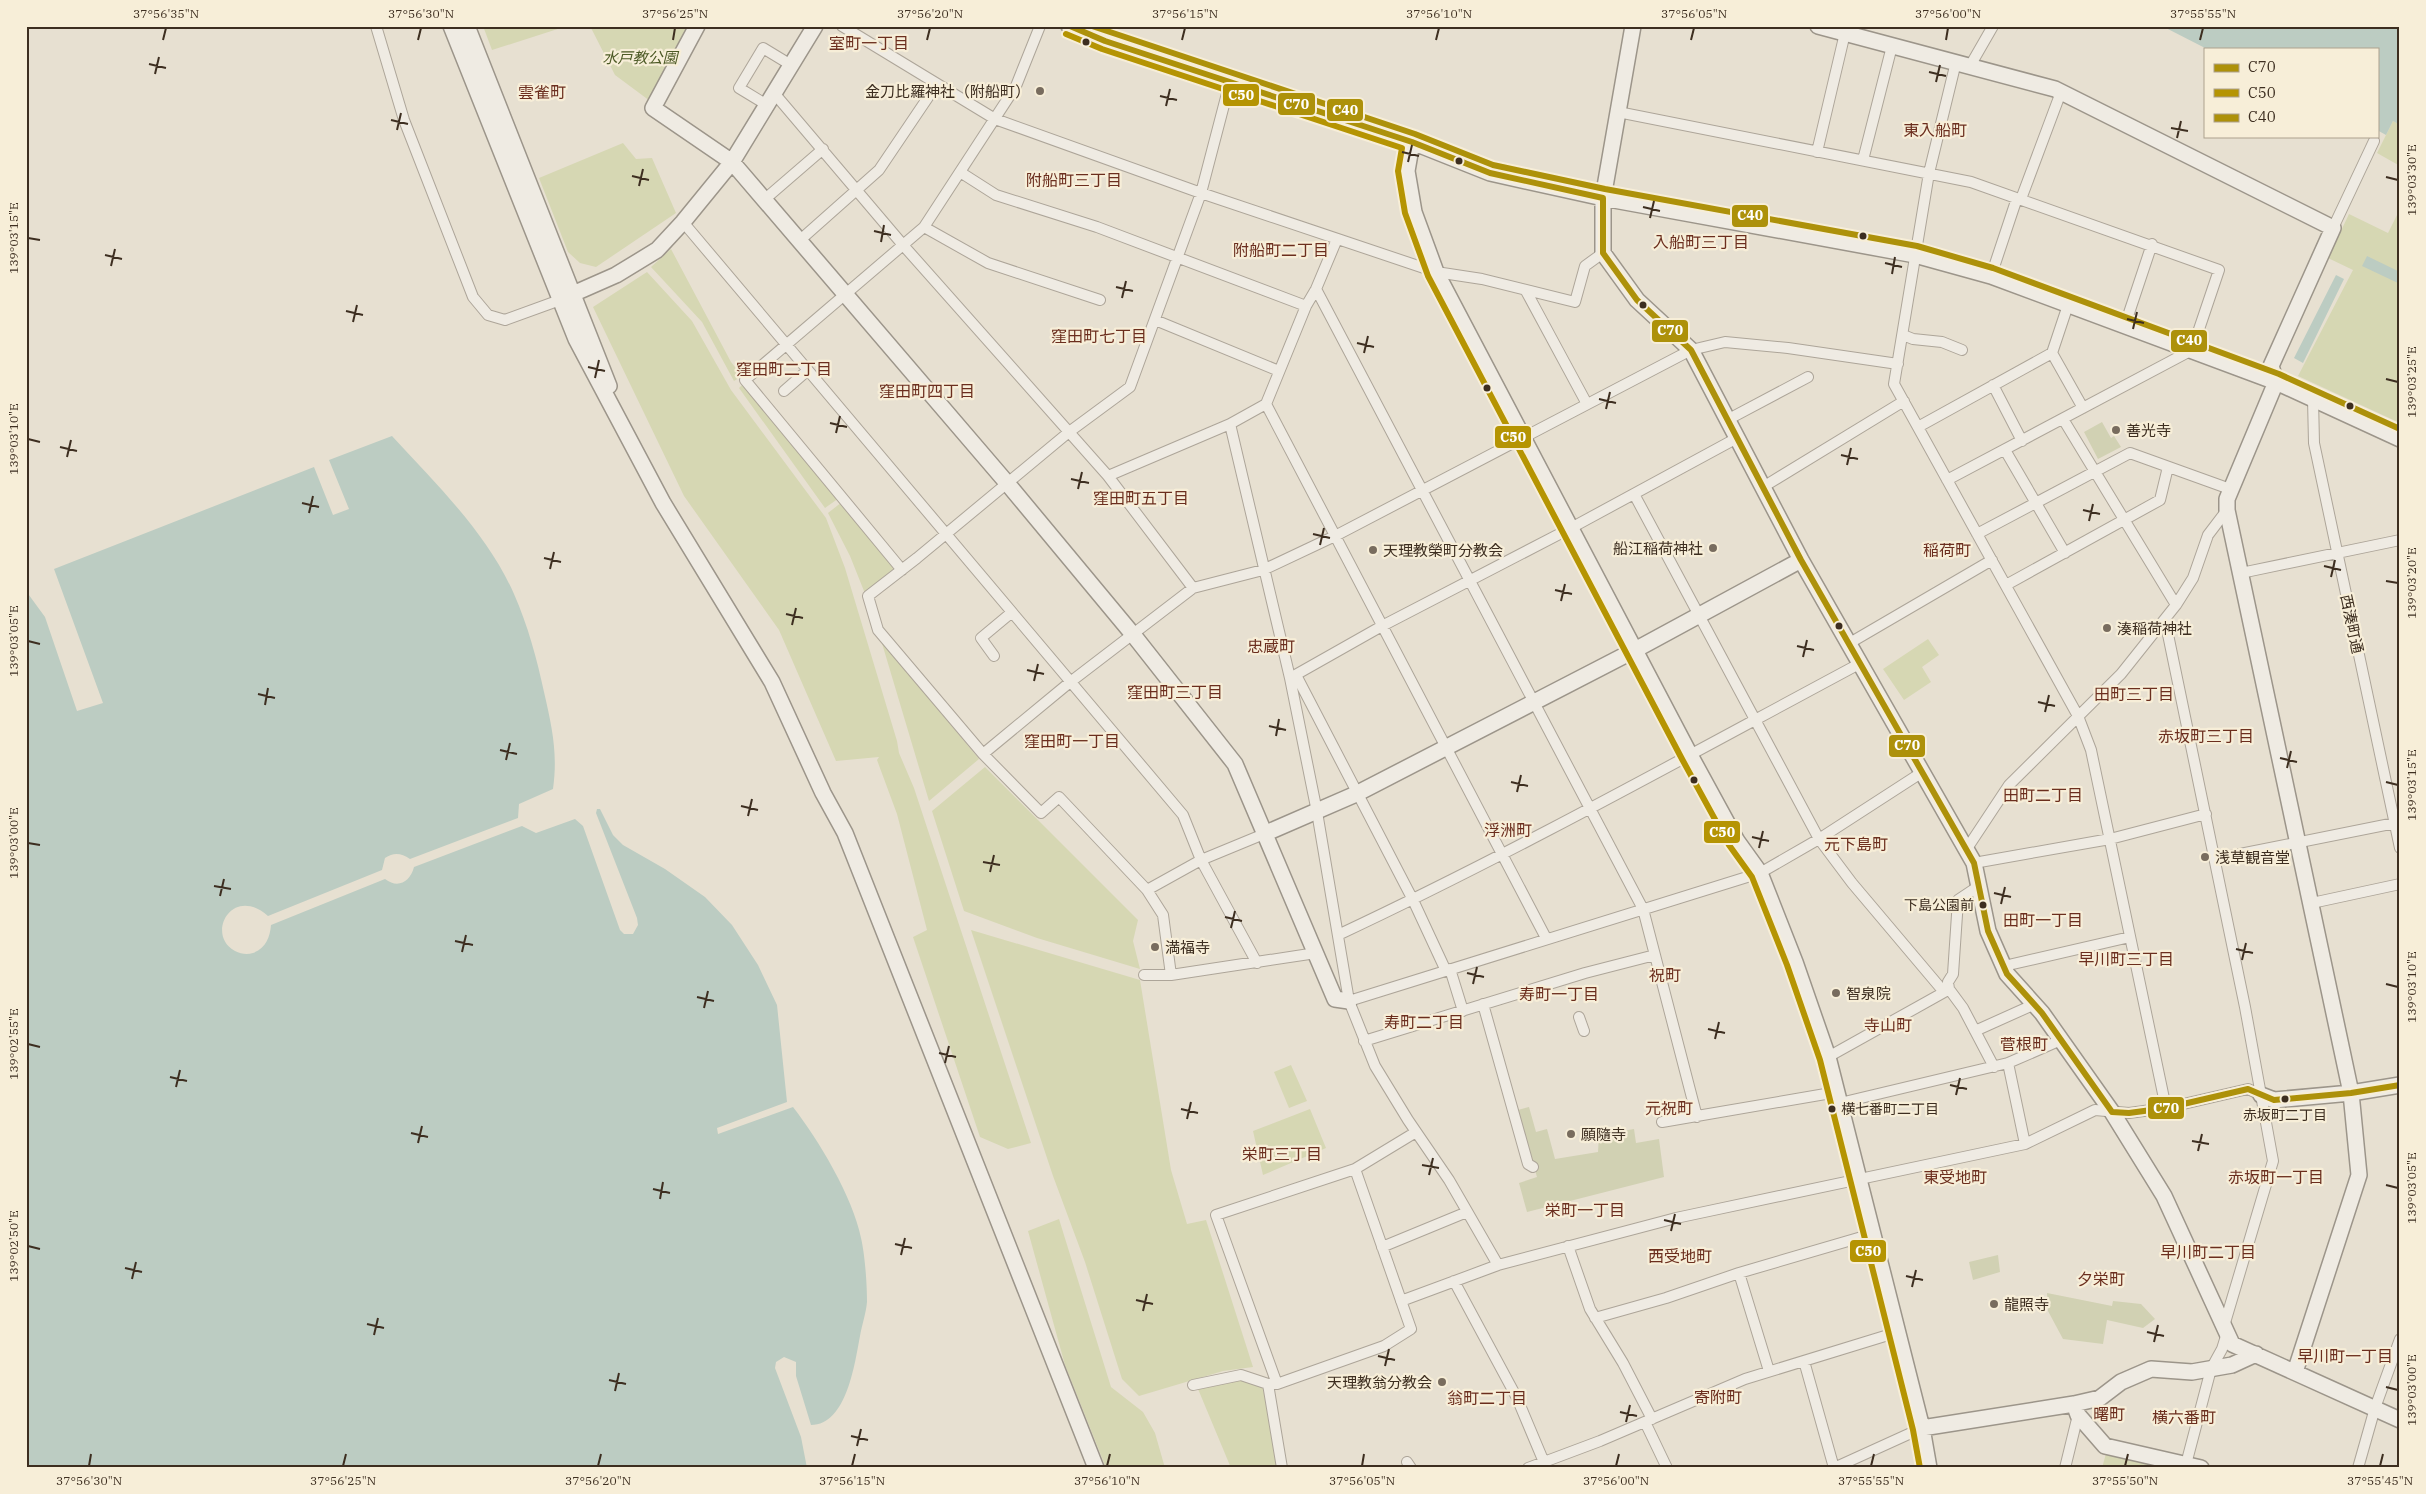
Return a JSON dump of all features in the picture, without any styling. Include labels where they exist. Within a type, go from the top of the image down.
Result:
[{"type":"street","points":[[376,26],[404,120],[473,297],[488,316],[505,320],[567,297],[616,275],[657,250],[683,222],[732,162],[815,26]]},
{"type":"street","points":[[450,26],[567,297]]},
{"type":"street","points":[[467,26],[567,297],[576,339],[632,448],[772,682],[845,833],[1096,1468]]},
{"type":"street","points":[[697,26],[653,108],[732,162],[1007,483],[1134,635],[1235,764],[1336,999],[1349,1001],[1546,938],[1760,873],[1819,839],[1921,773]]},
{"type":"street","points":[[842,26],[995,119],[1201,193],[1436,272],[1482,279],[1575,302],[1585,266],[1603,253]]},
{"type":"street","points":[[902,570],[745,380],[924,227],[1016,86],[1040,26]]},
{"type":"street","points":[[1069,26],[1105,41],[1412,142],[1490,173],[1603,198],[1915,255],[1991,276],[2276,382],[2400,439]]},
{"type":"street","points":[[1633,26],[1603,198],[1603,253],[1637,300],[1691,350],[1801,560],[1974,863],[1988,931],[2007,974],[2035,1004],[2062,1040],[2112,1112],[2164,1196],[2232,1344],[2400,1420]]},
{"type":"street","points":[[1818,26],[2061,92],[2333,228]]},
{"type":"street","points":[[1993,26],[1963,64],[1929,173],[1894,384],[2078,716],[2091,750],[2166,1108]]},
{"type":"street","points":[[1817,152],[1845,33]]},
{"type":"street","points":[[1863,160],[1892,46]]},
{"type":"street","points":[[791,65],[763,48],[739,88],[771,99],[823,149],[903,245],[1108,476],[1193,588]]},
{"type":"street","points":[[1171,975],[1163,915],[1147,890],[1059,797],[1040,813],[983,754],[878,630],[868,596],[1069,432],[1130,387],[1201,193],[1230,82]]},
{"type":"street","points":[[799,241],[884,165],[937,84]]},
{"type":"street","points":[[1991,276],[2061,92]]},
{"type":"street","points":[[1618,112],[1971,182],[2152,244],[2219,270],[2192,350],[1948,480]]},
{"type":"street","points":[[2295,1372],[2359,1175],[2351,1093],[2300,844],[2227,510],[2230,489],[2276,382],[2272,366],[2374,141]]},
{"type":"street","points":[[1412,142],[1407,171],[1414,212],[1436,272],[1690,755],[1737,841],[1760,873],[1796,962],[1828,1058],[1839,1098],[1858,1180],[1922,1428],[1928,1468]]},
{"type":"street","points":[[764,200],[823,149]]},
{"type":"street","points":[[960,172],[996,195],[1097,228],[1306,306]]},
{"type":"street","points":[[683,222],[1182,815],[1201,860],[1257,963]]},
{"type":"street","points":[[924,227],[988,263],[1100,300]]},
{"type":"street","points":[[1108,476],[1230,424],[1266,404],[1306,306],[1316,289],[1337,239]]},
{"type":"street","points":[[2125,325],[2152,244]]},
{"type":"street","points":[[1316,289],[1643,909],[1697,1117]]},
{"type":"street","points":[[1526,291],[1587,404]]},
{"type":"street","points":[[1918,427],[2052,353],[2068,305]]},
{"type":"street","points":[[1155,320],[1279,371]]},
{"type":"street","points":[[1903,335],[1913,339],[1942,342],[1962,350]]},
{"type":"street","points":[[983,754],[1070,683],[1193,588],[1263,570],[1336,536],[1523,436],[1691,350],[1725,342],[1788,348],[1898,364]]},
{"type":"street","points":[[2052,353],[2083,408]]},
{"type":"street","points":[[784,391],[808,370]]},
{"type":"street","points":[[1727,420],[1808,377]]},
{"type":"street","points":[[1992,385],[2022,441]]},
{"type":"street","name":"西湊町通","points":[[2313,399],[2314,443],[2397,823],[2400,848]]},
{"type":"street","points":[[1762,487],[1904,401]]},
{"type":"street","points":[[1266,404],[1546,938]]},
{"type":"street","points":[[2063,419],[2176,606]]},
{"type":"street","points":[[1230,424],[1263,570],[1293,676],[1349,1001],[1375,1066],[1416,1132],[1449,1180],[1498,1265]]},
{"type":"street","points":[[1293,676],[1382,626],[1571,528],[1737,438]]},
{"type":"street","points":[[2005,450],[2065,553]]},
{"type":"street","points":[[1977,534],[2130,453],[2230,489]]},
{"type":"street","points":[[2006,585],[2160,500],[2168,467]]},
{"type":"street","points":[[1634,494],[1819,839],[1852,883],[1946,991],[1975,1031],[1994,1067]]},
{"type":"street","points":[[1966,850],[2009,785],[2120,674],[2176,606],[2193,578],[2208,535],[2227,510]]},
{"type":"street","points":[[2241,572],[2400,540]]},
{"type":"street","points":[[1147,890],[1201,860],[1356,794],[1635,650],[1801,560]]},
{"type":"street","points":[[1848,644],[1992,560]]},
{"type":"street","points":[[994,656],[981,638],[1011,613]]},
{"type":"street","points":[[2076,1410],[2106,1446],[2191,1467],[2211,1369],[2222,1349],[2273,1161],[2215,859],[2165,620]]},
{"type":"street","points":[[1338,935],[1413,900],[1859,664]]},
{"type":"street","points":[[1293,676],[1413,900],[1448,970],[1463,1011]]},
{"type":"street","points":[[1974,863],[2110,840],[2206,814]]},
{"type":"street","points":[[2215,859],[2300,844],[2397,823]]},
{"type":"street","points":[[2312,903],[2400,884]]},
{"type":"street","points":[[1828,1058],[1946,991],[1948,982],[1953,974],[1958,900],[1979,886]]},
{"type":"street","points":[[2004,966],[2130,937]]},
{"type":"street","points":[[1144,975],[1171,975],[1316,953]]},
{"type":"street","points":[[1364,1041],[1483,1004],[1655,955]]},
{"type":"street","points":[[1483,1004],[1528,1164],[1533,1167]]},
{"type":"street","points":[[1975,1031],[2035,1004]]},
{"type":"street","points":[[1579,1018],[1584,1032]]},
{"type":"street","points":[[1662,1122],[1839,1098],[1994,1067],[2062,1040]]},
{"type":"street","points":[[2008,1063],[2025,1144]]},
{"type":"street","points":[[1401,1301],[1498,1265],[1679,1217],[2025,1144],[2095,1110],[2129,1113],[2166,1108],[2248,1089],[2274,1100],[2351,1093],[2400,1085]]},
{"type":"street","points":[[1282,1468],[1272,1384],[1216,1215],[1355,1168],[1416,1132]]},
{"type":"street","points":[[1194,1385],[1241,1375],[1272,1384],[1384,1346],[1411,1329],[1355,1168]]},
{"type":"street","points":[[1382,1247],[1467,1212]]},
{"type":"street","points":[[1596,1318],[1666,1298],[1739,1272],[1872,1234]]},
{"type":"street","points":[[1568,1246],[1590,1309],[1623,1363],[1649,1420],[1667,1468]]},
{"type":"street","points":[[1739,1272],[1770,1371]]},
{"type":"street","points":[[1454,1281],[1517,1398],[1545,1465]]},
{"type":"street","points":[[1528,1468],[1545,1465],[1745,1379],[1898,1332]]},
{"type":"street","points":[[2358,1468],[2375,1408],[2400,1339]]},
{"type":"street","points":[[1804,1361],[1834,1468],[1922,1428],[2076,1410],[2100,1398],[2121,1382],[2151,1369],[2192,1372],[2232,1365],[2256,1354]]},
{"type":"street","points":[[2065,1468],[2076,1410]]},
{"type":"green space","points":[[483,26],[567,26],[492,50]]},
{"type":"green space","name":"水戸教公園","points":[[590,26],[688,26],[650,101],[615,75]]},
{"type":"green space","points":[[2393,121],[2400,125],[2400,166],[2377,153]]},
{"type":"green space","points":[[623,143],[636,159],[652,158],[676,213],[596,267],[580,263],[568,252],[539,178]]},
{"type":"green space","points":[[2400,209],[2400,423],[2298,376],[2353,270],[2328,258],[2349,214],[2388,233]]},
{"type":"green space","points":[[671,249],[731,362],[742,376],[734,381],[702,322],[651,267]]},
{"type":"green space","points":[[647,272],[692,321],[731,390],[826,518],[845,568],[899,753],[914,788],[1031,1143],[1008,1149],[980,1137],[913,937],[927,930],[897,814],[877,760],[879,757],[836,761],[779,630],[684,496],[593,307]]},
{"type":"green space","points":[[745,382],[839,498],[825,508],[739,388]]},
{"type":"green space","points":[[2102,422],[2111,438],[2114,436],[2121,447],[2098,459],[2084,432]]},
{"type":"green space","points":[[842,502],[895,569],[866,596],[850,556],[828,513]]},
{"type":"green space","points":[[1928,639],[1939,655],[1922,667],[1931,682],[1904,700],[1883,669]]},
{"type":"green space","points":[[881,640],[979,759],[929,801]]},
{"type":"green space","points":[[985,767],[1138,920],[1133,941],[1140,969],[1037,938],[964,911],[932,811]]},
{"type":"green space","points":[[971,930],[1140,980],[1171,1170],[1187,1224],[1206,1220],[1253,1367],[1223,1371],[1139,1396],[1122,1379],[1085,1262],[1053,1176]]},
{"type":"green space","points":[[1291,1065],[1307,1101],[1289,1108],[1274,1072]]},
{"type":"green space","points":[[1529,1107],[1536,1132],[1547,1129],[1555,1159],[1598,1152],[1599,1135],[1634,1129],[1636,1143],[1659,1139],[1664,1177],[1527,1212],[1519,1183],[1537,1177],[1518,1110]]},
{"type":"green space","points":[[1310,1109],[1326,1148],[1263,1175],[1253,1131]]},
{"type":"green space","points":[[1059,1219],[1111,1387],[1143,1412],[1155,1433],[1165,1468],[1106,1468],[1065,1365],[1028,1231]]},
{"type":"green space","points":[[1998,1255],[2000,1272],[1973,1280],[1969,1262]]},
{"type":"green space","points":[[2047,1293],[2112,1306],[2113,1301],[2141,1304],[2155,1319],[2143,1328],[2107,1320],[2103,1344],[2063,1339],[2048,1311]]},
{"type":"green space","points":[[1240,1379],[1263,1388],[1277,1468],[1231,1468],[1198,1389]]},
{"type":"green space","points":[[2107,1450],[2180,1468],[2102,1468]]},
{"type":"shaded area","points":[[2162,26],[2400,26],[2400,125],[2393,121],[2386,135],[2378,131],[2378,48],[2205,48]]},
{"type":"shaded area","points":[[2367,256],[2400,272],[2400,284],[2362,266]]},
{"type":"shaded area","points":[[2336,275],[2344,279],[2303,363],[2294,358]]},
{"type":"shaded area","points":[[392,436],[460,510],[490,550],[514,594],[532,643],[549,717],[555,764],[553,789],[519,804],[518,818],[410,859],[401,854],[391,855],[385,858],[382,870],[268,916],[255,908],[243,906],[234,909],[227,916],[223,924],[222,934],[226,944],[240,953],[253,953],[266,942],[270,934],[271,925],[385,879],[399,884],[410,877],[414,867],[522,826],[536,833],[575,819],[583,826],[620,930],[624,934],[633,934],[638,925],[637,918],[596,813],[597,809],[600,809],[613,835],[623,845],[665,869],[705,897],[732,925],[758,965],[777,1005],[787,1102],[717,1128],[718,1134],[793,1107],[813,1135],[843,1187],[857,1222],[865,1261],[866,1310],[852,1376],[841,1404],[833,1415],[823,1422],[811,1425],[796,1376],[796,1362],[784,1357],[776,1362],[775,1368],[801,1437],[807,1468],[26,1468],[26,591],[45,617],[77,711],[103,703],[54,569],[314,467],[333,515],[349,509],[329,460]]},
{"type":"transit line","name":"C70","points":[[1070,26],[1105,41],[1412,142],[1490,173],[1603,198],[1603,253],[1637,300],[1691,350],[1801,560],[1974,863],[1988,931],[2007,974],[2042,1013],[2112,1112],[2129,1113],[2166,1108],[2248,1089],[2274,1100],[2351,1093],[2400,1085]]},
{"type":"transit line","name":"C40","points":[[1092,26],[1415,134],[1493,165],[1605,189],[1917,246],[1993,268],[2279,374],[2400,429]]},
{"type":"transit line","name":"C50","points":[[1066,34],[1102,49],[1402,148],[1398,171],[1405,213],[1428,276],[1682,759],[1729,845],[1752,877],[1787,965],[1820,1060],[1913,1430],[1920,1468]]},
{"type":"place","name":"金刀比羅神社（附船町）","points":[[1040,91]]},
{"type":"place","name":"善光寺","points":[[2116,430]]},
{"type":"place","name":"船江稲荷神社","points":[[1713,548]]},
{"type":"place","name":"天理教榮町分教会","points":[[1373,550]]},
{"type":"place","name":"湊稲荷神社","points":[[2107,628]]},
{"type":"place","name":"浅草観音堂","points":[[2205,857]]},
{"type":"place","name":"下島公園前","points":[[1983,905]]},
{"type":"place","name":"満福寺","points":[[1155,947]]},
{"type":"place","name":"智泉院","points":[[1836,993]]},
{"type":"place","name":"赤坂町二丁目","points":[[2285,1099]]},
{"type":"place","name":"横七番町二丁目","points":[[1832,1109]]},
{"type":"place","name":"願隨寺","points":[[1571,1134]]},
{"type":"place","name":"龍照寺","points":[[1994,1304]]},
{"type":"place","name":"天理教翁分教会","points":[[1442,1382]]},
{"type":"district","name":"室町一丁目","points":[[869,43]]},
{"type":"district","name":"雲雀町","points":[[542,92]]},
{"type":"district","name":"東入船町","points":[[1935,130]]},
{"type":"district","name":"附船町三丁目","points":[[1074,180]]},
{"type":"district","name":"入船町三丁目","points":[[1701,242]]},
{"type":"district","name":"附船町二丁目","points":[[1281,250]]},
{"type":"district","name":"窪田町七丁目","points":[[1099,336]]},
{"type":"district","name":"窪田町二丁目","points":[[784,369]]},
{"type":"district","name":"窪田町四丁目","points":[[927,391]]},
{"type":"district","name":"窪田町五丁目","points":[[1141,498]]},
{"type":"district","name":"稲荷町","points":[[1947,550]]},
{"type":"district","name":"忠蔵町","points":[[1271,646]]},
{"type":"district","name":"窪田町三丁目","points":[[1175,692]]},
{"type":"district","name":"田町三丁目","points":[[2134,694]]},
{"type":"district","name":"赤坂町三丁目","points":[[2206,736]]},
{"type":"district","name":"窪田町一丁目","points":[[1072,741]]},
{"type":"district","name":"田町二丁目","points":[[2043,795]]},
{"type":"district","name":"浮洲町","points":[[1508,830]]},
{"type":"district","name":"元下島町","points":[[1856,844]]},
{"type":"district","name":"田町一丁目","points":[[2043,920]]},
{"type":"district","name":"早川町三丁目","points":[[2126,959]]},
{"type":"district","name":"祝町","points":[[1665,975]]},
{"type":"district","name":"寿町一丁目","points":[[1559,994]]},
{"type":"district","name":"寿町二丁目","points":[[1424,1022]]},
{"type":"district","name":"寺山町","points":[[1888,1025]]},
{"type":"district","name":"菅根町","points":[[2024,1044]]},
{"type":"district","name":"元祝町","points":[[1669,1108]]},
{"type":"district","name":"栄町三丁目","points":[[1282,1154]]},
{"type":"district","name":"東受地町","points":[[1955,1177]]},
{"type":"district","name":"赤坂町一丁目","points":[[2276,1177]]},
{"type":"district","name":"栄町一丁目","points":[[1585,1210]]},
{"type":"district","name":"早川町二丁目","points":[[2208,1252]]},
{"type":"district","name":"西受地町","points":[[1680,1256]]},
{"type":"district","name":"夕栄町","points":[[2101,1279]]},
{"type":"district","name":"早川町一丁目","points":[[2345,1356]]},
{"type":"district","name":"寄附町","points":[[1718,1397]]},
{"type":"district","name":"翁町二丁目","points":[[1487,1398]]},
{"type":"district","name":"曙町","points":[[2109,1414]]},
{"type":"district","name":"横六番町","points":[[2184,1417]]}]
